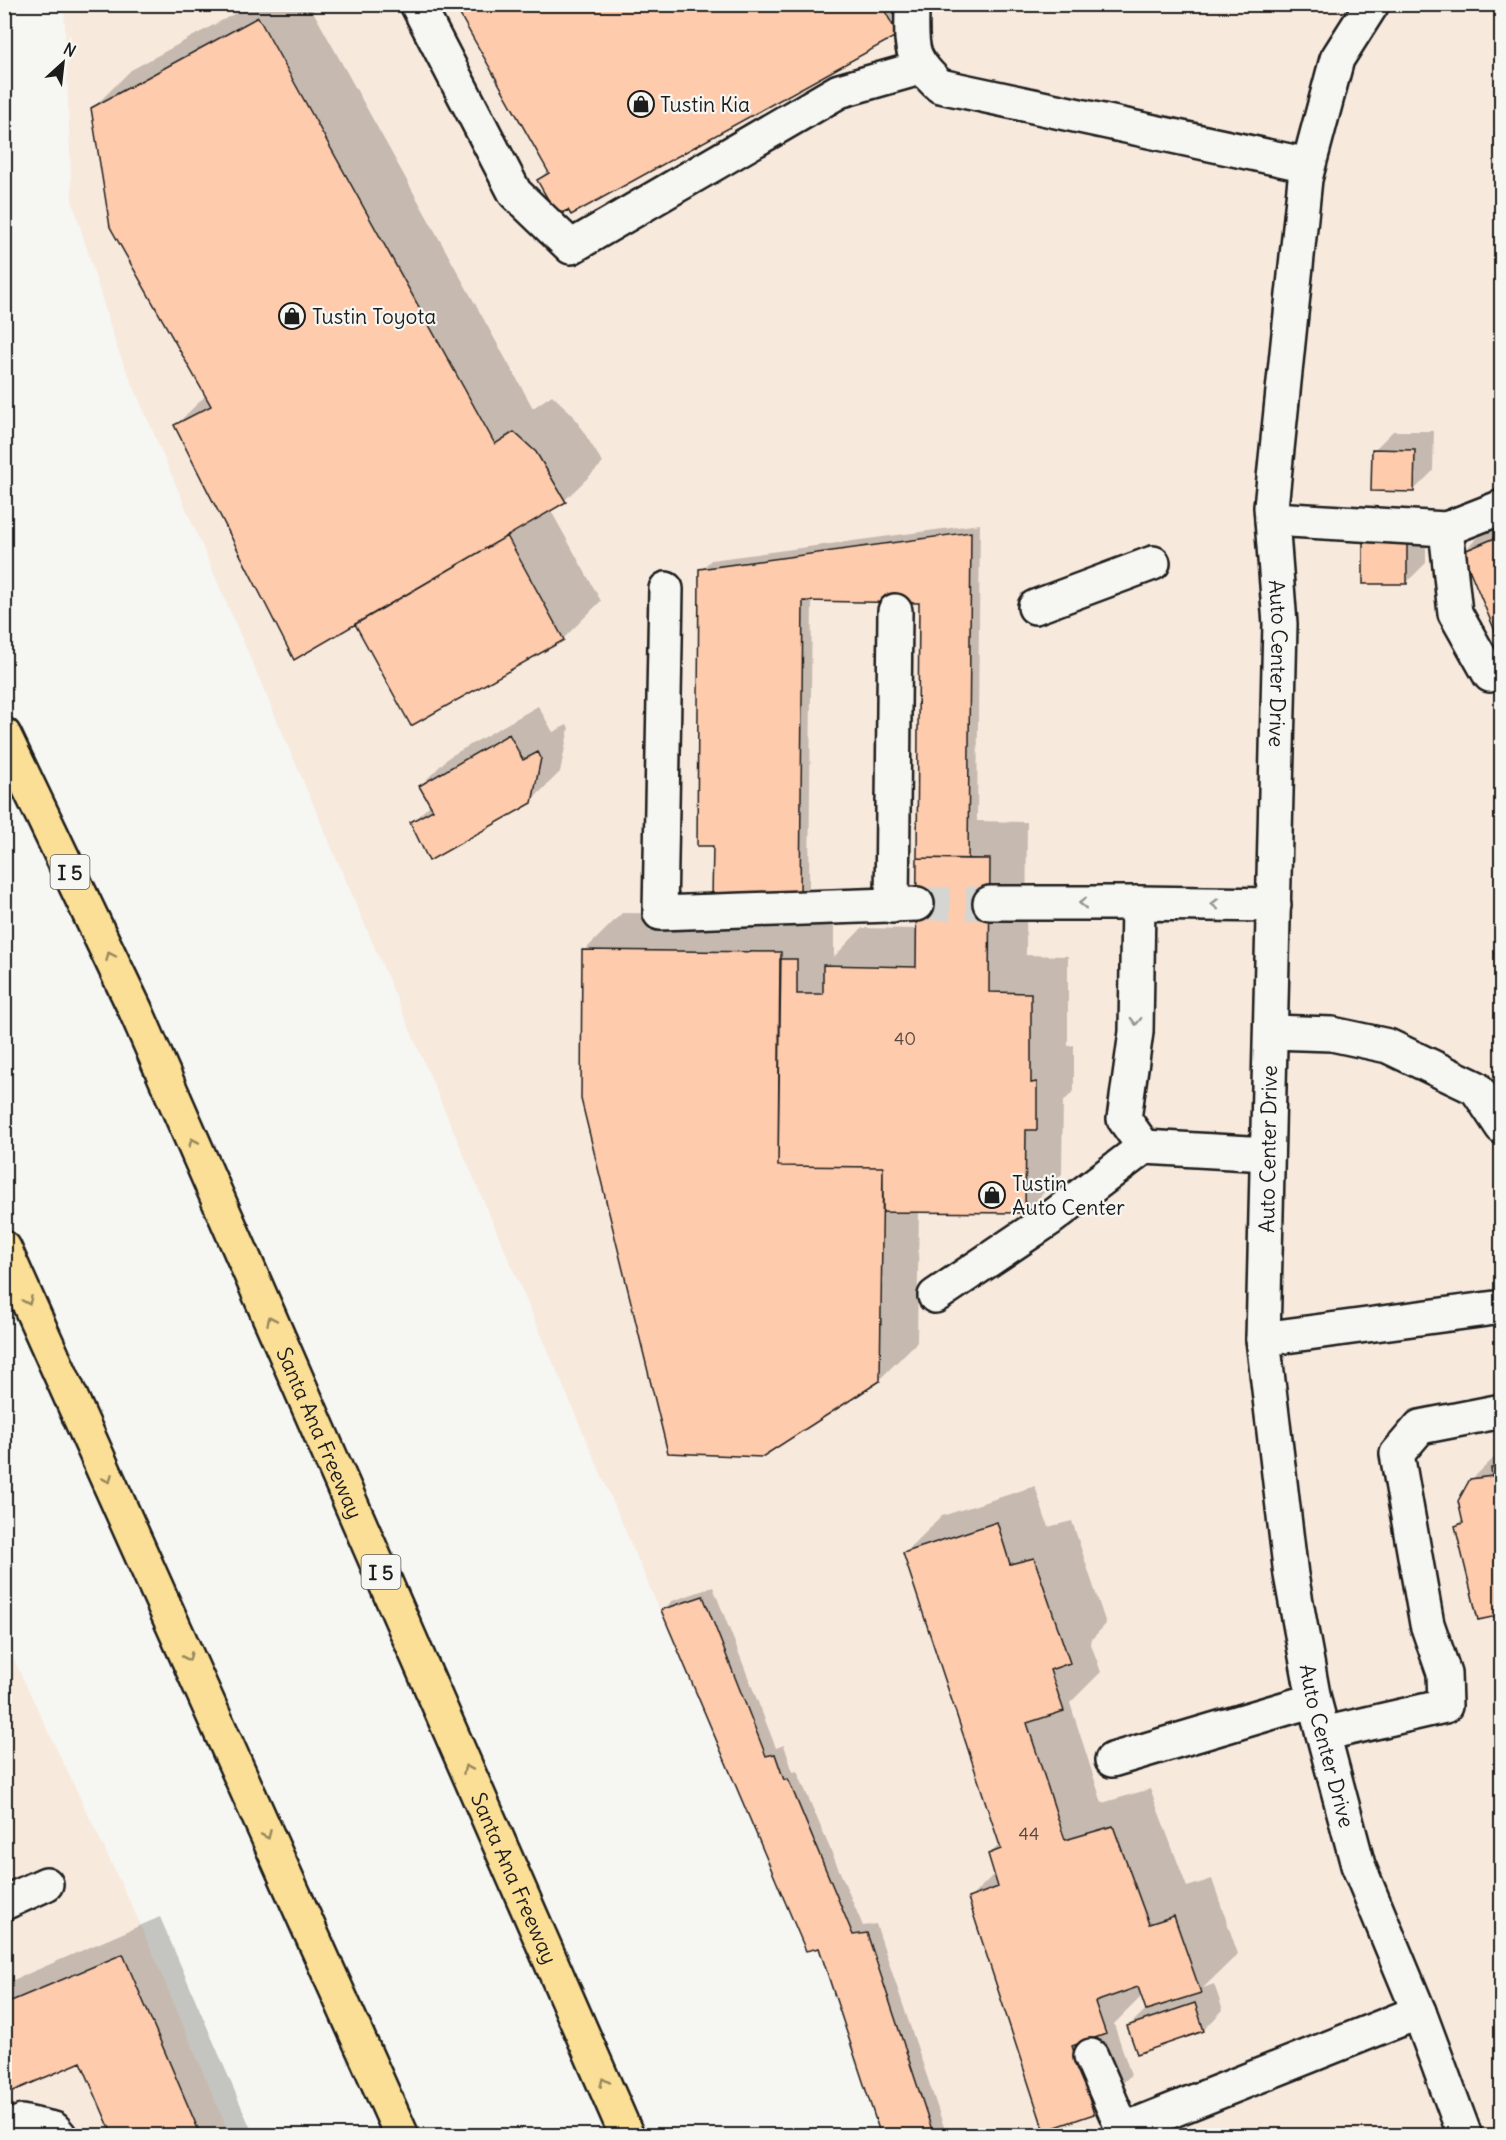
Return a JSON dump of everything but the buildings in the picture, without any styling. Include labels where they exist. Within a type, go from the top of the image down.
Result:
[{"type":"highway","name":"Santa Ana Freeway","points":[[4,735],[135,1009],[627,2136]]},
{"type":"highway","points":[[4,1248],[402,2136]]},
{"type":"street","points":[[417,4],[515,193],[572,247],[839,91],[920,68]]},
{"type":"street","points":[[912,4],[912,50],[920,68],[940,86],[1308,165]]},
{"type":"street","name":"Auto Center Drive","points":[[1372,4],[1337,59],[1308,165],[1285,370],[1272,519],[1280,624],[1263,1339],[1291,1575],[1314,1700],[1358,1865],[1419,2012],[1464,2136]]},
{"type":"street","points":[[1272,519],[1446,529],[1502,507]]},
{"type":"street","points":[[1446,529],[1455,613],[1498,677]]},
{"type":"street","points":[[1035,607],[1153,563]]},
{"type":"street","points":[[666,589],[660,912],[905,905],[894,611]]},
{"type":"street","points":[[990,903],[1274,905]]},
{"type":"street","points":[[1138,903],[1136,1032],[1124,1119],[1144,1147]]},
{"type":"street","points":[[1270,1032],[1332,1034],[1388,1046],[1476,1088],[1502,1127]]},
{"type":"street","points":[[936,1296],[1051,1218],[1144,1147],[1267,1154]]},
{"type":"street","points":[[1263,1339],[1502,1306]]},
{"type":"street","points":[[1323,1734],[1445,1706],[1444,1673],[1428,1624],[1397,1454],[1420,1427],[1502,1411]]},
{"type":"street","points":[[1112,1760],[1314,1700]]},
{"type":"street","points":[[4,1903],[46,1884]]},
{"type":"street","points":[[1091,2056],[1123,2130],[1419,2012]]},
{"type":"street","points":[[4,2130],[22,2122],[54,2129],[60,2136]]},
{"type":"shaded area","name":"Tustin Auto Center","points":[[64,5],[1501,5],[1501,2135],[881,2135],[819,1948],[806,1951],[117,348],[72,200]]},
{"type":"shaded area","points":[[4,1639],[139,1921],[230,2135],[5,2135]]},
{"type":"tunnel","points":[[917,904],[990,903]]},
{"type":"place","name":"Tustin Kia","points":[[641,104]]},
{"type":"place","name":"Tustin Toyota","points":[[292,316]]},
{"type":"place","name":"Tustin Auto Center","points":[[992,1195]]}]
